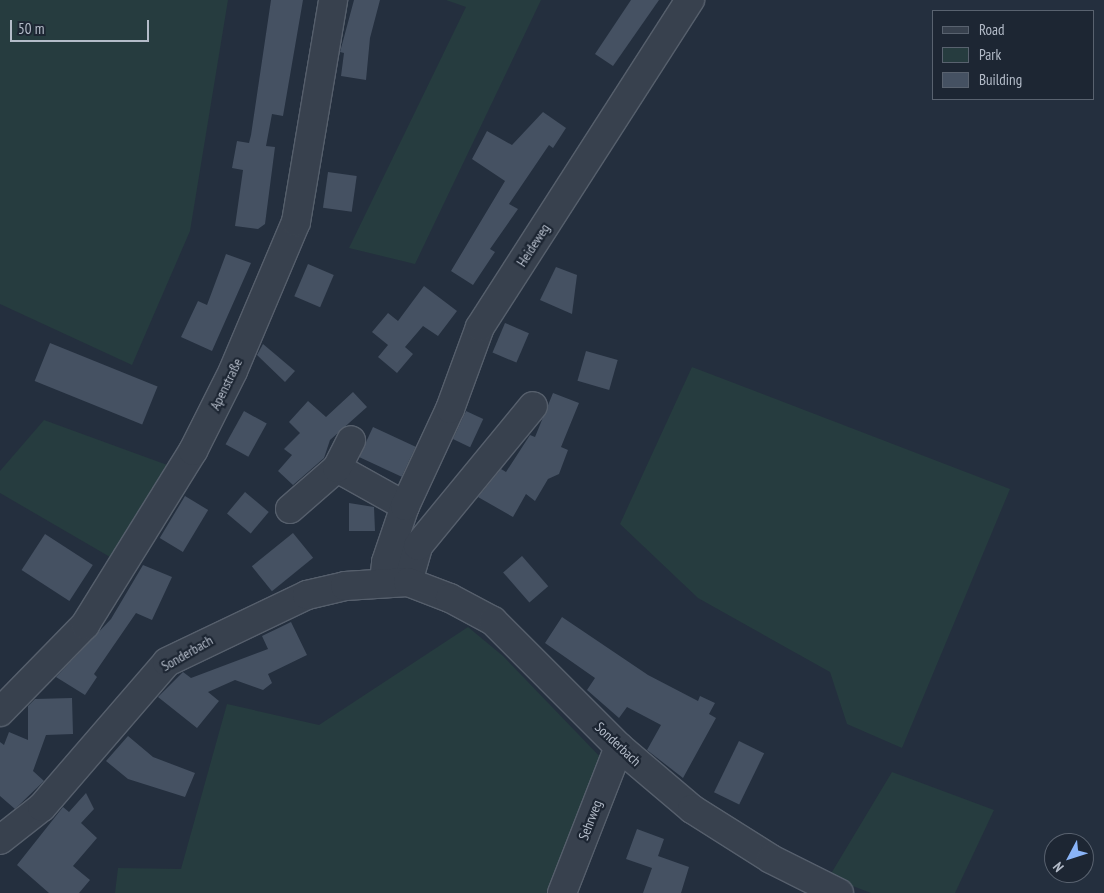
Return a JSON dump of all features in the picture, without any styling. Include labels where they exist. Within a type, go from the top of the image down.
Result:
[{"type":"street","name":"Apenstraße","points":[[0,712],[90,618],[194,451],[233,371],[296,222],[333,0]]},
{"type":"street","name":"Heideweg","points":[[396,582],[386,562],[405,506],[450,409],[480,327],[690,0]]},
{"type":"street","points":[[396,582],[418,546],[533,406]]},
{"type":"street","points":[[290,509],[337,468],[351,440]]},
{"type":"street","points":[[337,468],[405,506]]},
{"type":"street","name":"Sonderbach","points":[[0,840],[42,807],[167,662],[306,595],[396,582],[450,598],[492,621],[619,746],[692,810],[770,858],[839,893]]},
{"type":"street","name":"Sehrweg","points":[[562,893],[619,746]]},
{"type":"green space","points":[[0,0],[228,0],[190,231],[132,365],[0,304]]},
{"type":"green space","points":[[446,0],[541,0],[415,264],[349,248],[466,7]]},
{"type":"green space","points":[[692,367],[1010,489],[902,748],[847,724],[830,672],[698,598],[620,524]]},
{"type":"green space","points":[[44,420],[170,466],[110,557],[0,493],[0,471]]},
{"type":"green space","points":[[468,627],[503,656],[605,762],[554,893],[115,893],[118,868],[181,869],[227,704],[319,725]]},
{"type":"green space","points":[[892,772],[994,810],[955,893],[871,893],[829,877]]},
{"type":"building","points":[[271,0],[303,0],[283,116],[272,114],[266,146],[275,147],[265,224],[258,229],[235,226],[243,170],[232,168],[237,141],[249,143],[251,135]]},
{"type":"building","points":[[354,0],[380,0],[370,38],[366,80],[341,76],[344,53],[340,52]]},
{"type":"building","points":[[631,0],[659,0],[613,66],[595,54]]},
{"type":"building","points":[[543,112],[566,128],[553,148],[549,145],[509,204],[518,209],[490,249],[495,252],[473,285],[451,271],[505,181],[472,159],[487,131],[512,145]]},
{"type":"building","points":[[328,172],[357,176],[352,212],[323,208]]},
{"type":"building","points":[[226,254],[251,263],[212,351],[181,337],[198,301],[207,305]]},
{"type":"building","points":[[308,264],[334,275],[320,307],[294,296]]},
{"type":"building","points":[[556,267],[577,275],[572,314],[540,300]]},
{"type":"building","points":[[424,286],[457,311],[438,336],[423,326],[405,347],[413,354],[397,373],[378,357],[388,345],[372,332],[388,313],[398,321]]},
{"type":"building","points":[[505,323],[529,333],[516,363],[492,352]]},
{"type":"building","points":[[50,343],[158,386],[142,424],[35,381]]},
{"type":"building","points":[[263,344],[295,371],[285,382],[257,355]]},
{"type":"building","points":[[586,351],[618,360],[609,390],[577,381]]},
{"type":"building","points":[[353,392],[367,407],[330,440],[324,458],[293,485],[278,471],[292,455],[284,449],[300,433],[289,422],[308,401],[326,417]]},
{"type":"building","points":[[553,393],[579,403],[561,447],[568,450],[559,474],[548,479],[535,501],[526,494],[513,517],[478,497],[501,469],[506,472],[530,435],[535,437]]},
{"type":"building","points":[[244,411],[267,424],[248,457],[226,444]]},
{"type":"building","points":[[466,411],[483,419],[470,447],[453,439]]},
{"type":"building","points":[[373,427],[416,447],[402,477],[359,457]]},
{"type":"building","points":[[245,492],[269,512],[251,533],[227,513]]},
{"type":"building","points":[[185,496],[208,510],[183,552],[160,538]]},
{"type":"building","points":[[349,503],[374,507],[375,531],[349,531]]},
{"type":"building","points":[[293,533],[313,558],[272,591],[252,566]]},
{"type":"building","points":[[45,534],[93,565],[69,601],[22,570]]},
{"type":"building","points":[[522,556],[548,586],[529,603],[503,572]]},
{"type":"building","points":[[143,565],[172,577],[152,620],[136,613],[94,674],[97,677],[85,695],[56,677],[111,619]]},
{"type":"building","points":[[562,617],[648,675],[698,701],[700,696],[715,703],[709,714],[716,718],[683,778],[647,750],[661,725],[627,707],[619,718],[587,690],[595,678],[545,643]]},
{"type":"building","points":[[291,622],[307,655],[268,674],[272,683],[263,690],[235,680],[208,692],[219,701],[197,728],[158,697],[183,672],[191,678],[268,649],[262,636]]},
{"type":"building","points":[[72,698],[73,734],[46,735],[33,771],[44,781],[15,809],[0,796],[0,742],[4,745],[9,732],[28,740],[28,706],[35,699]]},
{"type":"building","points":[[128,736],[153,757],[195,773],[185,797],[128,779],[106,761]]},
{"type":"building","points":[[739,741],[764,753],[739,805],[714,792]]},
{"type":"building","points":[[86,793],[94,809],[81,823],[97,838],[73,866],[90,880],[79,893],[49,893],[17,865],[63,807],[69,812]]},
{"type":"building","points":[[637,829],[664,839],[658,856],[689,867],[681,893],[643,893],[652,868],[626,859]]}]
